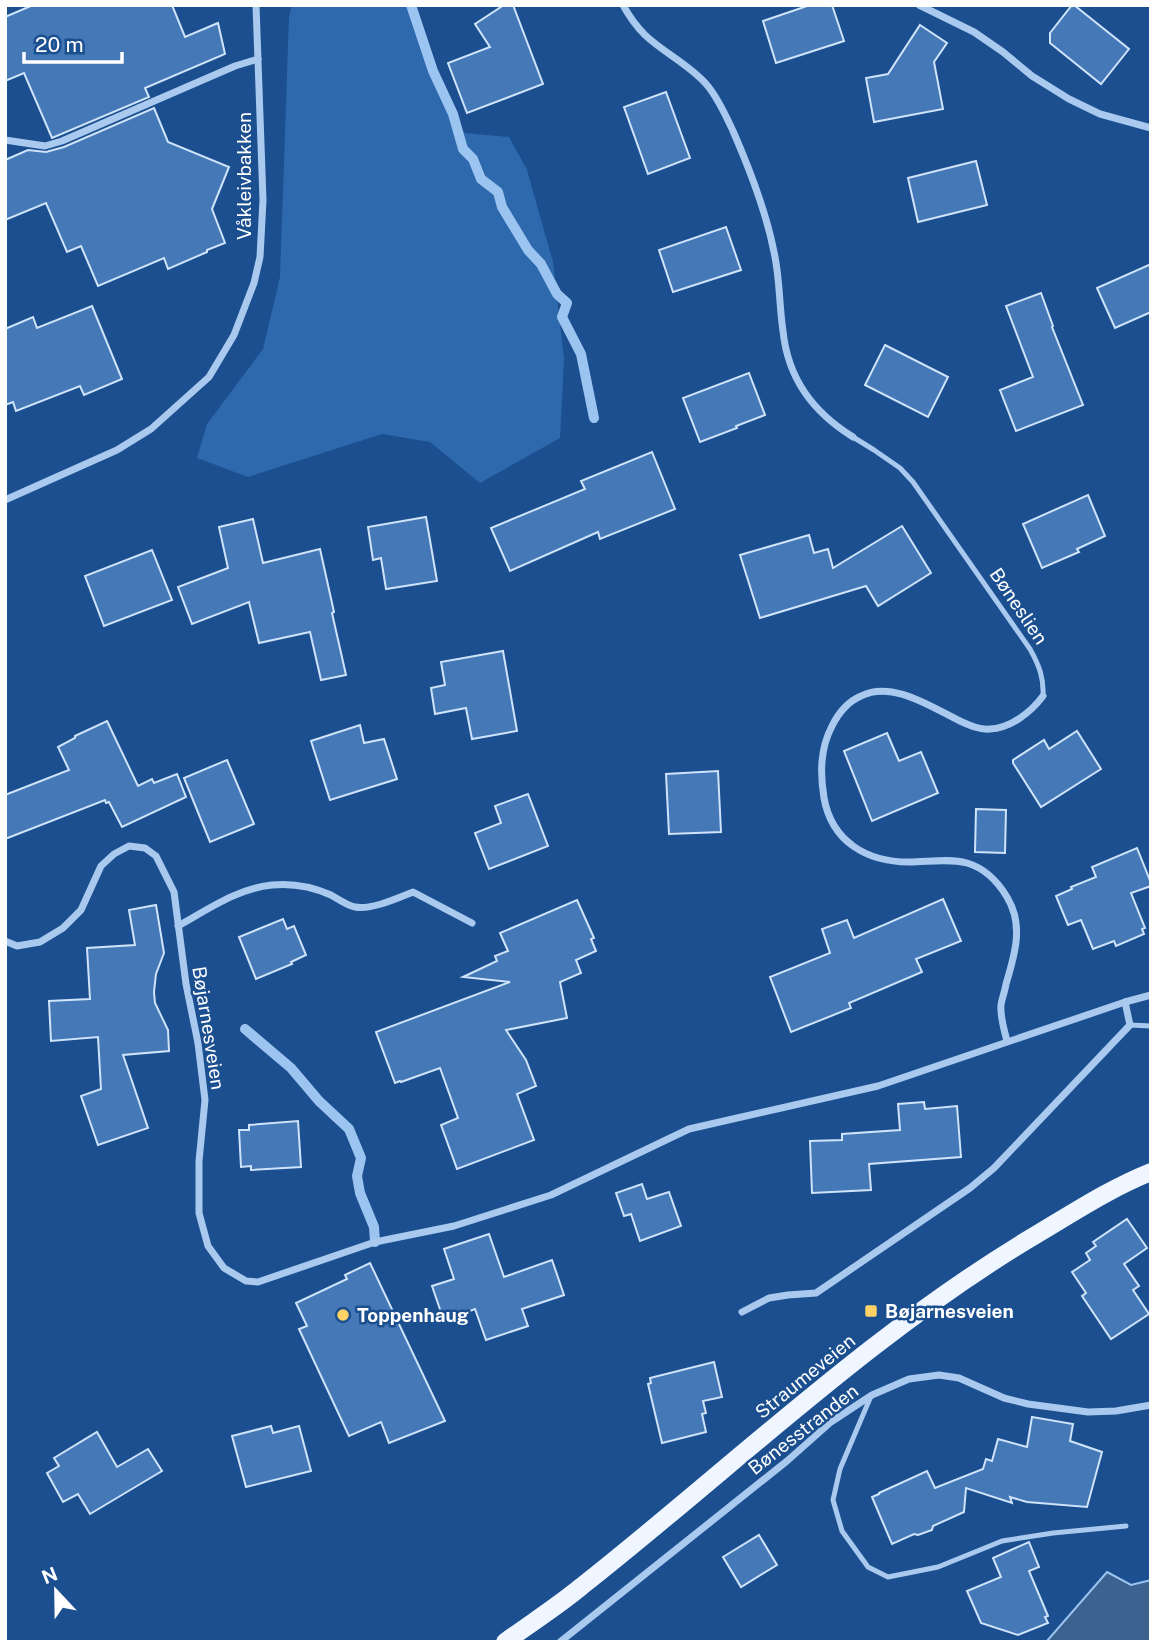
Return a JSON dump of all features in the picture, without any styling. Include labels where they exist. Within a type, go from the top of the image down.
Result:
[{"type":"main road","name":"Straumeveien","points":[[505,1642],[581,1587],[928,1305],[1003,1254],[1124,1183],[1151,1172]]},
{"type":"street","name":"Våkleivbakken","points":[[5,500],[117,450],[151,429],[209,377],[234,335],[254,283],[260,257],[263,200],[256,5]]},
{"type":"street","name":"Bøneslien","points":[[623,5],[645,35],[695,73],[719,102],[767,223],[778,273],[783,332],[796,378],[808,399],[822,415],[853,438]]},
{"type":"street","points":[[919,5],[974,32],[1032,76],[1069,99],[1100,114],[1151,128]]},
{"type":"street","points":[[5,140],[45,146],[62,141],[235,66],[258,59]]},
{"type":"street","name":"Bøneslien","points":[[1007,1041],[1001,1018],[1001,1002],[1016,950],[1017,929],[1015,913],[1006,896],[984,870],[968,863],[880,859],[860,851],[844,839],[834,826],[826,807],[822,782],[822,753],[840,711],[854,699],[869,692],[885,690],[901,693],[973,727],[989,729],[1003,727],[1021,718],[1043,696]]},
{"type":"street","name":"Bøjarnesveien","points":[[5,942],[17,946],[40,942],[62,928],[81,910],[101,866],[114,854],[129,846],[145,848],[156,856],[174,891],[205,1100],[199,1161],[199,1213],[208,1246],[224,1268],[246,1282],[258,1282],[375,1242],[454,1226],[551,1195],[688,1129],[878,1086],[1151,995]]},
{"type":"street","points":[[178,926],[232,897],[254,888],[274,885],[297,885],[319,890],[355,907],[380,905],[413,892],[472,923]]},
{"type":"street","points":[[741,1312],[769,1298],[816,1293],[970,1188],[1009,1153],[1130,1025],[1125,1002]]},
{"type":"street","name":"Bønesstranden","points":[[560,1642],[831,1422],[872,1395],[909,1379],[939,1375],[959,1378],[1004,1398],[1028,1405],[1088,1412],[1151,1405]]},
{"type":"lane","name":"Bøneslien","points":[[853,438],[900,468],[923,495],[1030,649],[1044,683],[1043,696]]},
{"type":"lane","points":[[1130,1025],[1151,1026]]},
{"type":"lane","points":[[872,1395],[840,1469],[833,1500],[842,1531],[868,1567],[888,1577],[938,1567],[1002,1541],[1053,1532],[1126,1526]]},
{"type":"shaded area","points":[[292,5],[409,5],[423,54],[464,133],[509,137],[527,170],[553,262],[564,359],[560,438],[480,483],[430,442],[382,434],[248,477],[197,458],[207,424],[263,349],[280,277],[289,17]]},
{"type":"shaded area","points":[[1107,1572],[1131,1585],[1151,1580],[1151,1642],[1046,1642]]},
{"type":"building","points":[[33,5],[172,5],[185,37],[218,23],[225,54],[145,88],[149,97],[52,138],[24,73],[5,81],[5,17]]},
{"type":"building","points":[[504,5],[513,5],[543,84],[467,113],[448,63],[490,47],[475,24]]},
{"type":"building","points":[[810,5],[832,5],[844,41],[776,63],[763,21]]},
{"type":"building","points":[[1072,5],[1129,49],[1101,84],[1050,43],[1050,33]]},
{"type":"building","points":[[920,25],[947,43],[934,62],[943,109],[874,122],[866,78],[888,74]]},
{"type":"building","points":[[666,92],[690,158],[648,174],[624,107]]},
{"type":"building","points":[[154,108],[168,142],[229,167],[212,209],[225,243],[168,269],[164,258],[98,286],[81,246],[67,252],[46,203],[5,220],[5,160],[28,150],[46,152],[64,147]]},
{"type":"building","points":[[976,161],[987,205],[918,222],[908,178]]},
{"type":"building","points":[[726,227],[741,270],[673,292],[659,250]]},
{"type":"building","points":[[1151,264],[1151,312],[1115,328],[1097,288]]},
{"type":"building","points":[[1041,293],[1083,405],[1016,431],[1000,390],[1033,377],[1006,306]]},
{"type":"building","points":[[92,306],[122,379],[84,395],[80,386],[16,411],[13,402],[5,405],[5,329],[33,317],[37,328]]},
{"type":"building","points":[[885,345],[948,377],[928,417],[865,385]]},
{"type":"building","points":[[749,373],[765,415],[700,442],[683,398]]},
{"type":"building","points":[[652,452],[675,509],[600,539],[598,532],[510,571],[491,528],[585,489],[581,481]]},
{"type":"building","points":[[1088,495],[1105,536],[1077,549],[1079,552],[1042,568],[1023,524]]},
{"type":"building","points":[[426,517],[437,581],[386,589],[381,558],[373,560],[368,527]]},
{"type":"building","points":[[253,519],[263,563],[320,549],[346,675],[321,680],[310,632],[259,643],[249,602],[192,624],[178,587],[228,568],[219,527]]},
{"type":"building","points":[[902,526],[931,573],[878,606],[866,586],[760,618],[740,555],[809,535],[814,553],[828,549],[833,568]]},
{"type":"building","points":[[152,550],[172,600],[104,626],[85,576]]},
{"type":"building","points":[[503,651],[517,731],[472,739],[466,708],[435,714],[431,688],[445,685],[441,662]]},
{"type":"building","points":[[107,721],[138,786],[152,779],[154,783],[177,774],[186,797],[122,827],[109,802],[106,803],[105,800],[5,839],[5,795],[69,770],[58,747]]},
{"type":"building","points":[[360,725],[364,743],[384,739],[397,779],[330,800],[311,741]]},
{"type":"building","points":[[1077,731],[1101,769],[1041,807],[1013,760],[1044,740],[1049,749]]},
{"type":"building","points":[[887,733],[899,761],[921,752],[938,793],[872,821],[844,751]]},
{"type":"building","points":[[227,760],[254,824],[210,842],[184,778]]},
{"type":"building","points":[[718,771],[721,832],[669,834],[666,774]]},
{"type":"building","points":[[528,794],[548,846],[489,869],[475,833],[501,823],[495,806]]},
{"type":"building","points":[[976,809],[1006,810],[1005,853],[975,852]]},
{"type":"building","points":[[1137,848],[1151,883],[1151,886],[1131,893],[1145,928],[1142,929],[1144,934],[1116,946],[1114,941],[1093,949],[1081,920],[1068,925],[1056,896],[1096,877],[1092,867]]},
{"type":"building","points":[[943,899],[961,941],[916,959],[922,972],[849,1003],[851,1008],[791,1032],[770,977],[830,953],[822,929],[847,920],[854,938]]},
{"type":"building","points":[[577,900],[594,938],[591,939],[596,951],[576,960],[581,973],[560,982],[567,1018],[506,1030],[526,1060],[536,1086],[517,1094],[534,1140],[457,1169],[441,1125],[458,1118],[440,1068],[395,1083],[376,1032],[510,982],[463,977],[497,961],[495,956],[508,951],[500,933]]},
{"type":"building","points":[[156,905],[164,953],[156,974],[154,992],[155,1003],[168,1030],[169,1051],[123,1055],[148,1128],[98,1145],[81,1096],[101,1089],[98,1037],[51,1041],[49,1001],[90,999],[87,948],[135,945],[129,910]]},
{"type":"building","points":[[283,919],[287,929],[294,926],[306,955],[256,979],[239,937]]},
{"type":"building","points":[[924,1102],[925,1109],[957,1106],[961,1157],[869,1164],[871,1190],[812,1193],[810,1141],[842,1140],[842,1134],[900,1130],[898,1104]]},
{"type":"building","points":[[298,1121],[301,1167],[251,1170],[251,1166],[241,1167],[239,1130],[249,1130],[249,1125]]},
{"type":"building","points":[[642,1184],[647,1199],[669,1192],[681,1226],[640,1241],[631,1214],[624,1216],[616,1193]]},
{"type":"building","points":[[1127,1219],[1147,1248],[1124,1264],[1139,1286],[1133,1290],[1149,1314],[1111,1339],[1082,1296],[1086,1293],[1072,1272],[1090,1260],[1086,1253],[1096,1246],[1093,1242]]},
{"type":"building","points":[[489,1234],[504,1277],[552,1260],[564,1295],[522,1309],[528,1326],[486,1340],[475,1309],[444,1321],[432,1286],[454,1279],[444,1249]]},
{"type":"building","points":[[370,1263],[445,1421],[389,1443],[381,1422],[349,1436],[299,1329],[307,1326],[296,1303],[347,1279],[345,1275]]},
{"type":"building","points":[[714,1362],[722,1397],[703,1401],[706,1413],[702,1414],[706,1432],[662,1443],[648,1384],[651,1383],[650,1378]]},
{"type":"building","points":[[1032,1417],[1073,1424],[1070,1441],[1102,1452],[1087,1507],[1027,1502],[1010,1497],[1012,1503],[966,1488],[964,1512],[933,1526],[932,1530],[914,1534],[892,1544],[872,1497],[927,1471],[935,1488],[983,1469],[986,1459],[992,1461],[998,1439],[1027,1447]]},
{"type":"building","points":[[271,1426],[273,1433],[299,1426],[311,1471],[246,1487],[232,1436]]},
{"type":"building","points":[[97,1432],[117,1467],[148,1449],[162,1471],[90,1514],[78,1494],[63,1502],[47,1473],[59,1466],[54,1458]]},
{"type":"building","points":[[759,1535],[777,1565],[741,1587],[723,1557]]},
{"type":"building","points":[[1029,1542],[1039,1567],[1029,1571],[1048,1616],[1045,1617],[1048,1623],[1018,1635],[981,1623],[967,1591],[1001,1577],[993,1558]]},
{"type":"waterway","points":[[411,5],[433,71],[453,114],[463,149],[473,159],[481,179],[498,192],[502,207],[528,250],[541,264],[557,294],[567,303],[562,317],[581,354],[594,418]]},
{"type":"waterway","points":[[245,1029],[291,1068],[319,1101],[349,1129],[361,1158],[357,1176],[360,1193],[374,1227],[375,1242]]},
{"type":"place","name":"Bøjarnesveien","points":[[871,1311]]},
{"type":"place","name":"Toppenhaug","points":[[343,1315]]}]
